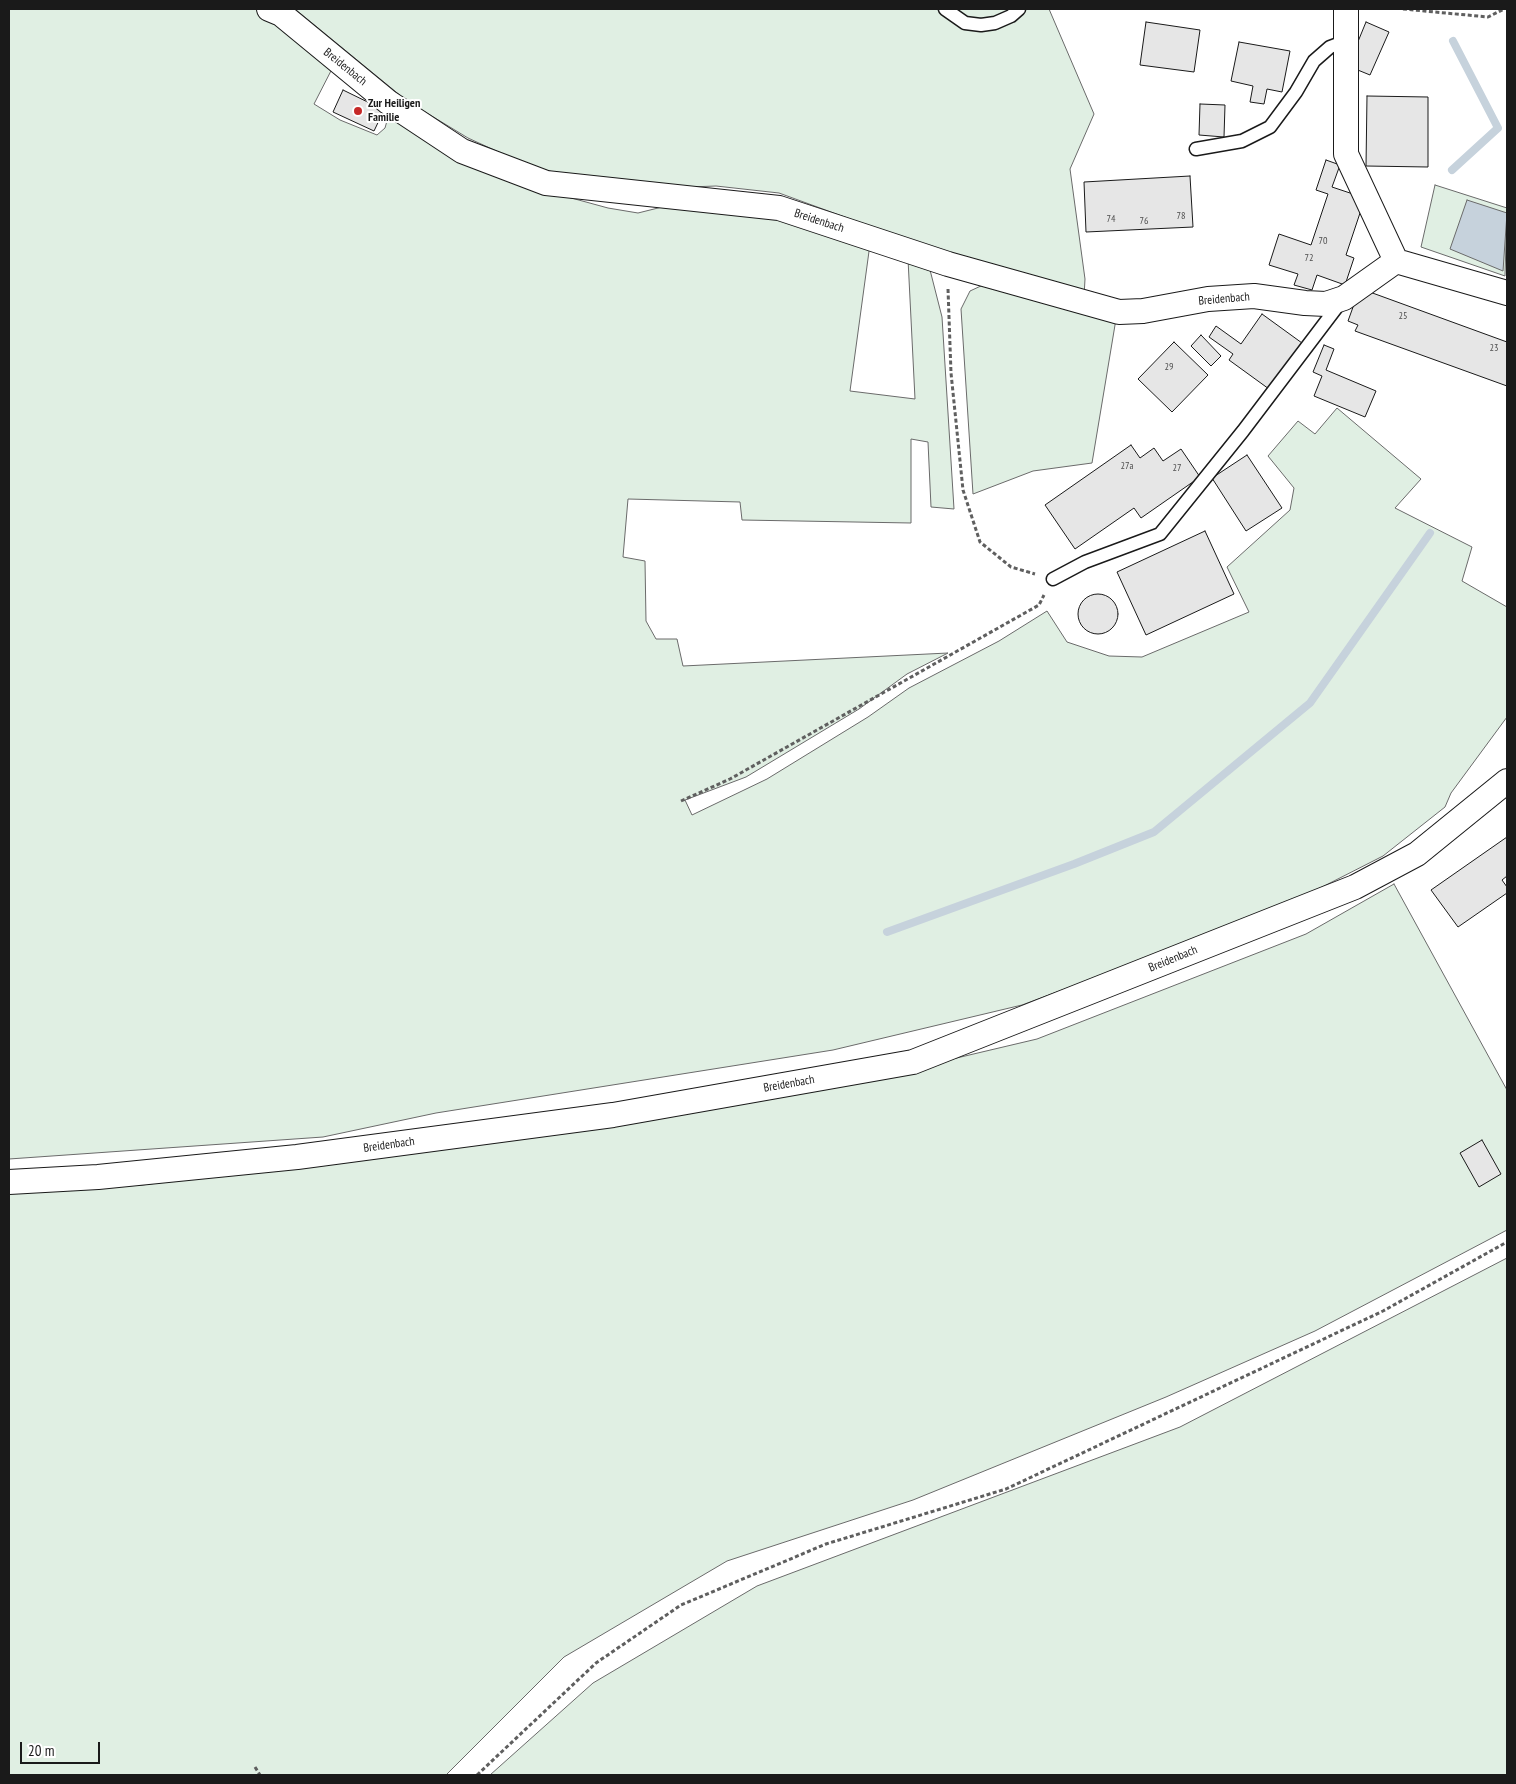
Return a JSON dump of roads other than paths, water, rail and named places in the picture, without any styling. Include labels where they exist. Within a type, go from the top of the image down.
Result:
[{"type":"street","name":"Breidenbach","points":[[269,9],[282,14],[388,102],[462,150],[546,183],[778,208],[948,264],[1119,312],[1143,312],[1217,298],[1254,296],[1326,304],[1344,298],[1396,260]]},
{"type":"street","points":[[1346,9],[1346,154],[1396,260],[1507,293]]},
{"type":"street","name":"Breidenbach","points":[[9,1182],[98,1177],[288,1158],[613,1115],[913,1062],[1355,887],[1417,854],[1507,781]]},
{"type":"lane","points":[[945,9],[965,23],[981,25],[995,23],[1011,16],[1019,9]]},
{"type":"lane","points":[[1196,149],[1242,141],[1270,127],[1296,92],[1314,61],[1330,47],[1346,41]]},
{"type":"lane","points":[[1053,579],[1084,562],[1160,534],[1243,431],[1344,298]]},
{"type":"waterway","points":[[1452,170],[1498,128],[1453,41]]},
{"type":"waterway","points":[[887,932],[1074,864],[1154,832],[1310,703],[1430,533]]},
{"type":"place","name":"Zur Heiligen Familie","points":[[358,111]]}]
